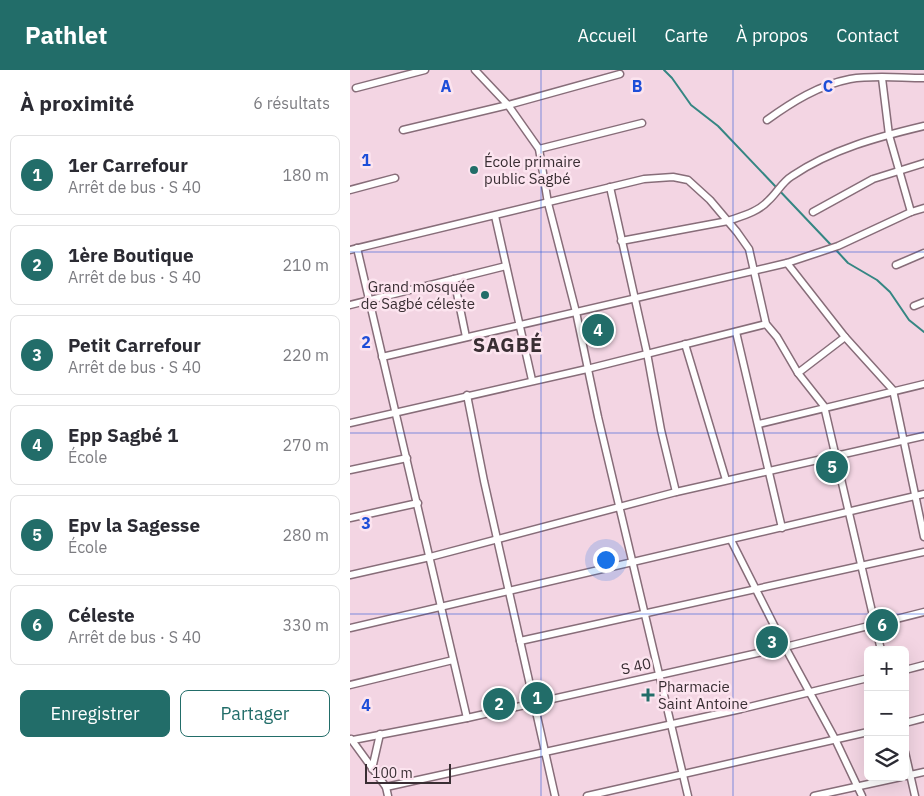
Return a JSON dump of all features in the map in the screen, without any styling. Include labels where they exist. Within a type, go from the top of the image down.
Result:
[{"type":"street","points":[[356,88],[425,70]]},
{"type":"street","points":[[475,70],[508,105],[539,148],[548,203],[576,312],[587,369],[688,796]]},
{"type":"street","points":[[402,130],[508,105],[620,74]]},
{"type":"street","points":[[882,78],[889,135],[911,212]]},
{"type":"street","points":[[767,120],[791,103],[820,89],[850,79],[924,78]]},
{"type":"street","points":[[539,148],[642,123]]},
{"type":"street","points":[[621,241],[728,221],[762,206],[786,181],[856,143],[924,126]]},
{"type":"street","points":[[814,212],[852,190],[899,170],[924,163]]},
{"type":"street","points":[[350,190],[395,178]]},
{"type":"street","points":[[467,718],[418,503],[369,301],[354,249],[644,179],[681,178],[688,180],[702,191],[728,221],[749,250],[766,324],[777,338],[798,373],[824,406],[880,646]]},
{"type":"street","points":[[610,187],[647,353],[661,430],[676,492]]},
{"type":"street","points":[[382,357],[520,324],[635,300],[788,263],[831,248],[924,208]]},
{"type":"street","points":[[495,216],[532,380]]},
{"type":"street","points":[[896,265],[924,253]]},
{"type":"street","points":[[788,263],[845,337],[893,390],[924,537]]},
{"type":"street","points":[[350,305],[506,266]]},
{"type":"street","points":[[454,279],[466,337]]},
{"type":"street","points":[[914,306],[924,302]]},
{"type":"street","points":[[350,423],[587,369],[766,324]]},
{"type":"street","points":[[736,332],[782,528]]},
{"type":"street","points":[[798,373],[845,337]]},
{"type":"street","points":[[685,344],[726,480]]},
{"type":"street","points":[[759,424],[824,406],[924,384]]},
{"type":"street","points":[[467,395],[555,796]]},
{"type":"street","points":[[350,575],[620,508],[676,492],[924,436]]},
{"type":"street","points":[[350,470],[407,458]]},
{"type":"street","points":[[350,628],[509,590],[633,564],[924,494]]},
{"type":"street","points":[[350,518],[418,503]]},
{"type":"street","points":[[731,540],[835,739],[862,796]]},
{"type":"street","points":[[520,641],[924,552]]},
{"type":"street","name":"S 40","points":[[351,739],[467,718],[785,646],[924,612]]},
{"type":"street","points":[[350,684],[454,660]]},
{"type":"street","points":[[909,669],[924,666]]},
{"type":"street","points":[[386,787],[672,725],[864,679]]},
{"type":"street","points":[[909,722],[924,718]]},
{"type":"street","points":[[587,796],[864,733]]},
{"type":"street","points":[[372,769],[380,734]]},
{"type":"street","points":[[351,739],[386,787],[388,796]]},
{"type":"street","points":[[909,776],[924,772]]},
{"type":"street","points":[[909,779],[915,796]]},
{"type":"street","points":[[814,796],[882,781]]},
{"type":"waterway","points":[[664,70],[691,105],[718,126],[832,246]]},
{"type":"waterway","points":[[836,250],[848,263],[877,280],[890,292],[909,320],[924,332]]},
{"type":"place","name":"École primaire public Sagbé","points":[[474,170]]},
{"type":"place","name":"Grand mosquée de Sagbé céleste","points":[[485,295]]},
{"type":"place","name":"Epp Sagbé 1","points":[[598,330]]},
{"type":"place","name":"Epv la Sagesse","points":[[832,467]]},
{"type":"place","name":"Céleste","points":[[882,625]]},
{"type":"place","name":"Petit Carrefour","points":[[772,642]]},
{"type":"place","name":"Pharmacie Saint Antoine","points":[[648,695]]},
{"type":"place","name":"1er Carrefour","points":[[537,698]]},
{"type":"place","name":"1ère Boutique","points":[[499,704]]},
{"type":"district","name":"SAGBÉ","points":[[508,344]]}]
